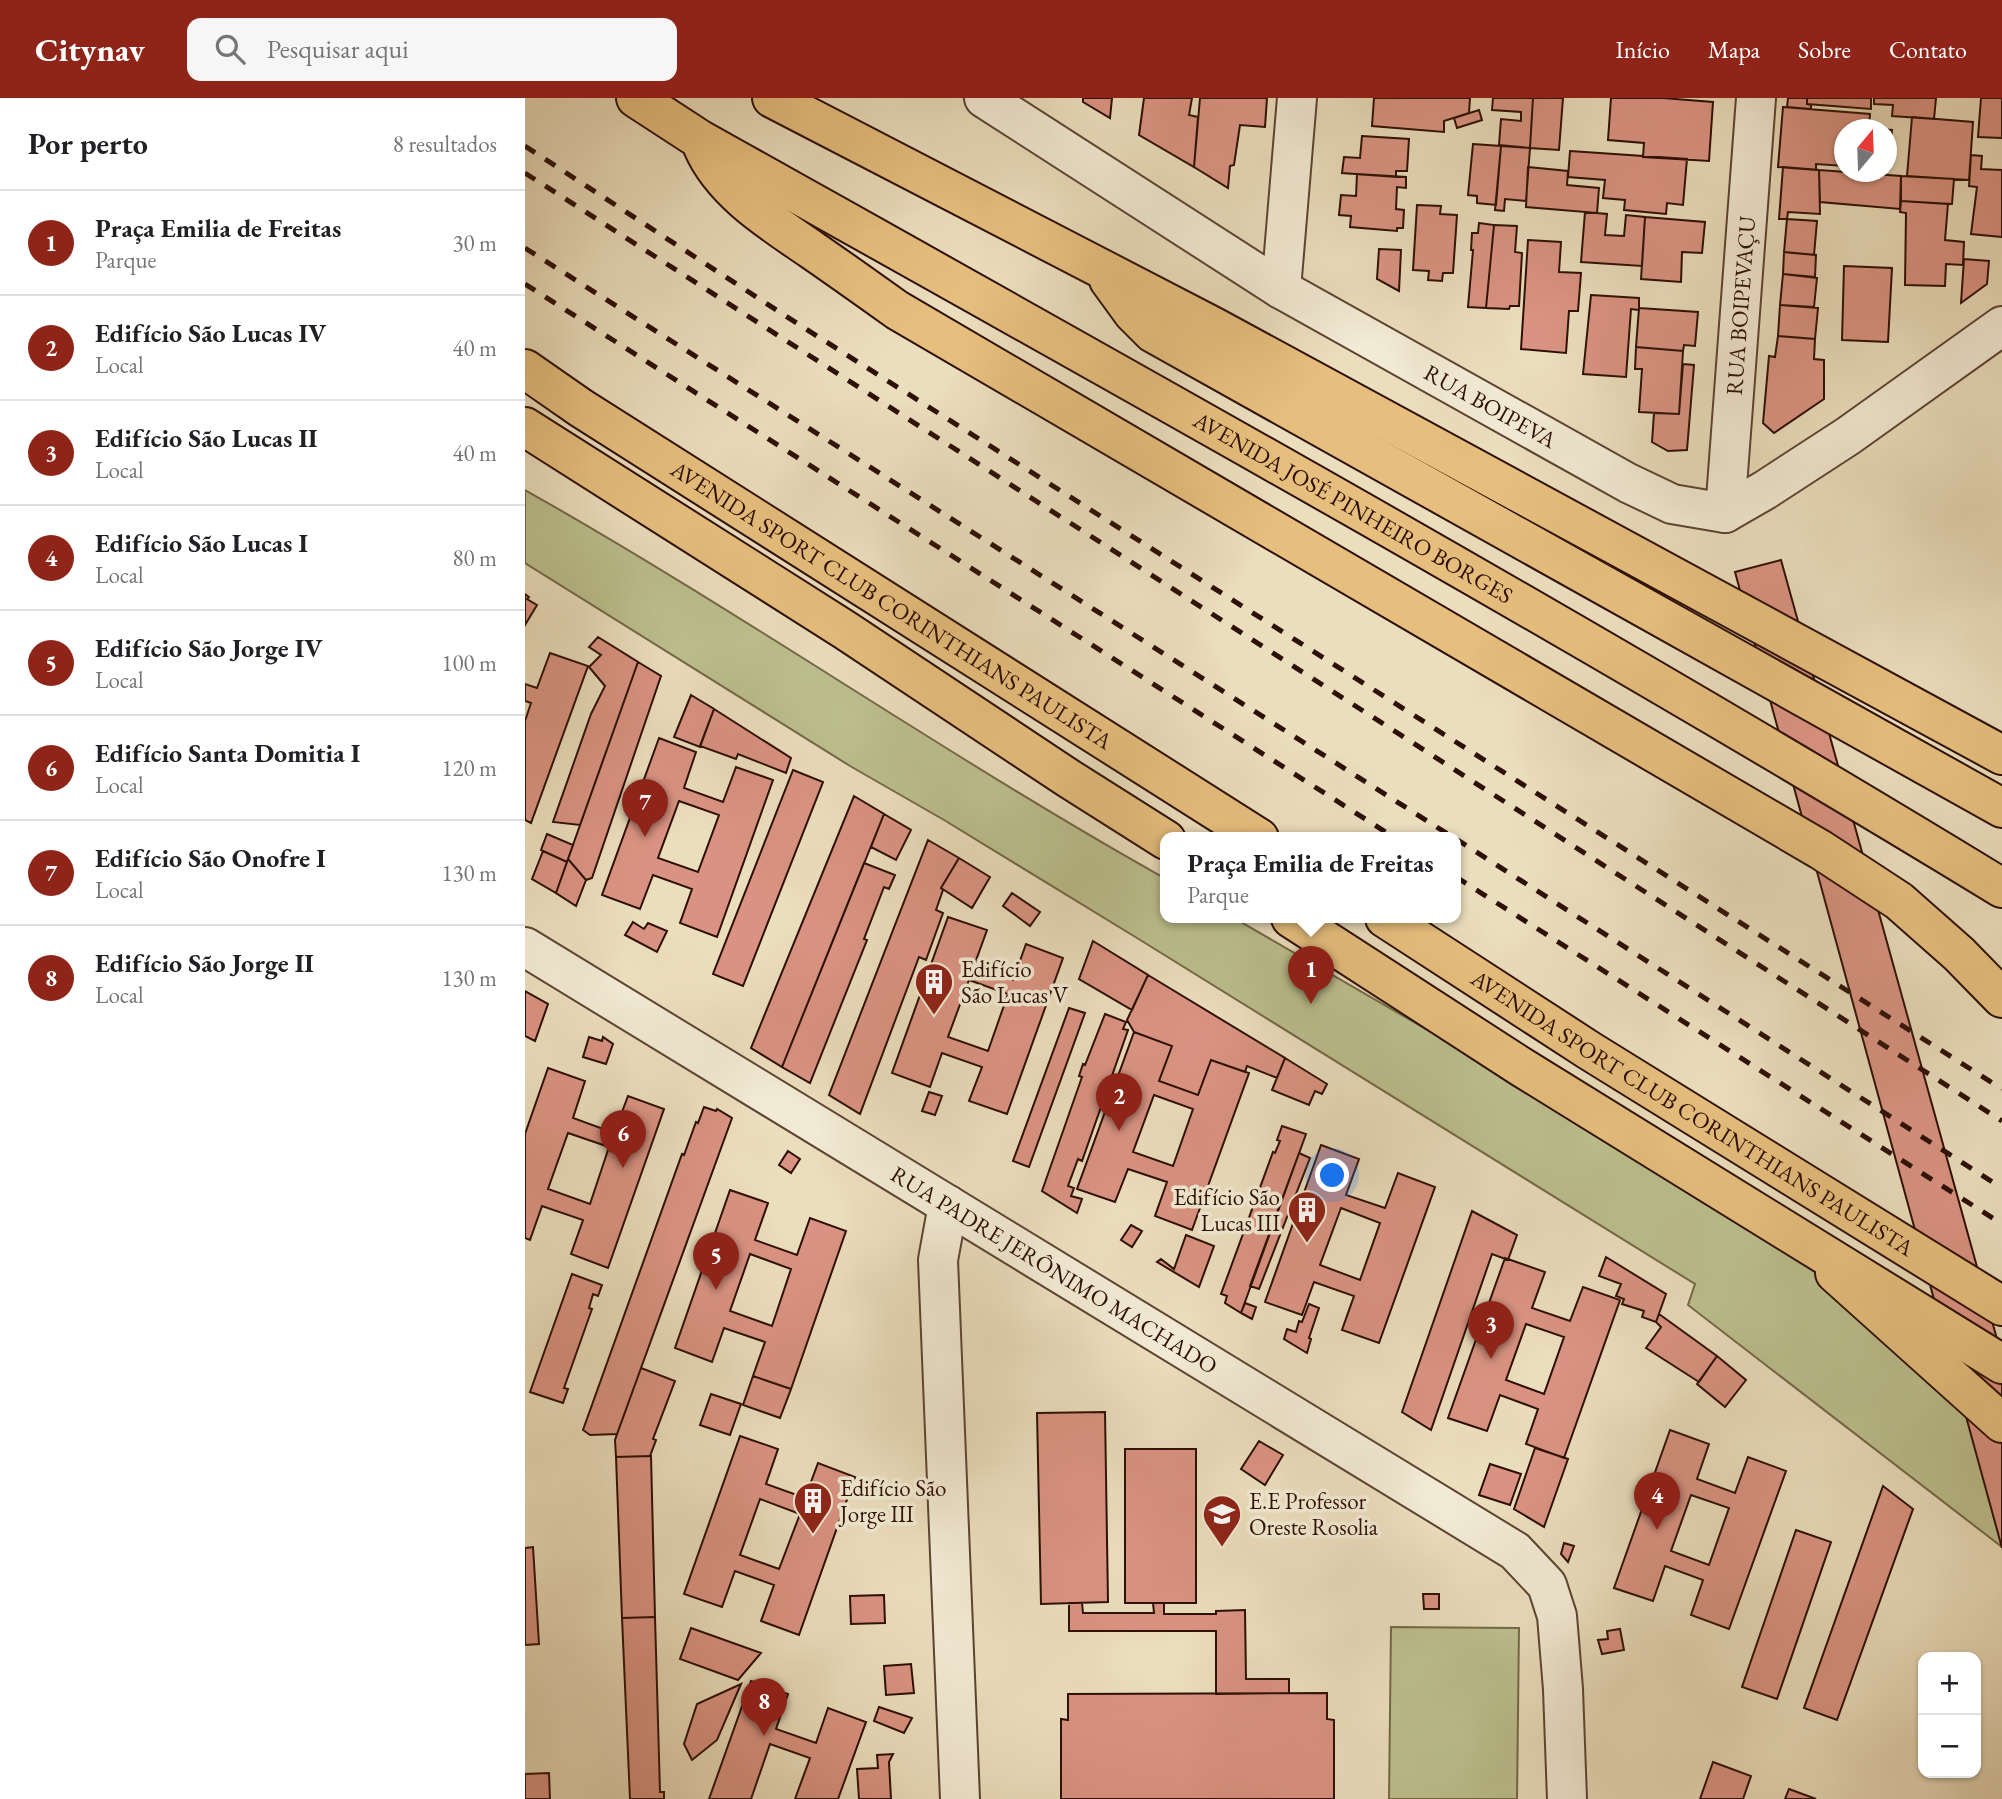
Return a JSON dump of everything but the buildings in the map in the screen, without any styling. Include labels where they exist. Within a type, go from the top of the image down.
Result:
[{"type":"main road","name":"AVENIDA JOSÉ PINHEIRO BORGES","points":[[636,98],[699,139],[1382,522],[2002,888]]},
{"type":"main road","points":[[772,98],[1484,472],[2002,755]]},
{"type":"main road","points":[[699,139],[709,161],[734,191],[897,310],[1821,850],[1899,901],[1959,954],[2002,998]]},
{"type":"main road","points":[[1101,270],[1133,313],[1153,332],[2002,808]]},
{"type":"main road","name":"AVENIDA SPORT CLUB CORINTHIANS PAULISTA","points":[[525,369],[581,408],[1249,832]]},
{"type":"main road","name":"AVENIDA SPORT CLUB CORINTHIANS PAULISTA","points":[[530,432],[845,630],[1160,836]]},
{"type":"main road","points":[[1299,923],[1546,1082],[2002,1364]]},
{"type":"main road","name":"AVENIDA SPORT CLUB CORINTHIANS PAULISTA","points":[[1393,923],[1590,1051],[2002,1306]]},
{"type":"main road","points":[[1790,1232],[2002,1423]]},
{"type":"street","name":"RUA BOIPEVA","points":[[983,98],[1281,289],[1628,483],[1672,504],[1725,513]]},
{"type":"street","points":[[1281,289],[1297,98]]},
{"type":"street","name":"RUA BOIPEVAÇU","points":[[1725,513],[1756,98]]},
{"type":"street","points":[[1725,513],[1848,436],[2002,326]]},
{"type":"street","name":"RUA PADRE JERÔNIMO MACHADO","points":[[525,947],[1515,1551],[1547,1585],[1557,1616],[1567,1799]]},
{"type":"street","points":[[948,1205],[938,1260],[960,1799]]},
{"type":"green space","points":[[525,490],[686,586],[1005,784],[1160,876],[1160,923],[1243,923],[1457,1047],[2002,1389],[2002,1547],[1688,1305],[1695,1284],[1137,938],[850,766],[525,563]]},
{"type":"green space","points":[[1391,1627],[1519,1628],[1517,1799],[1389,1799]]},
{"type":"railway","points":[[525,146],[784,315],[2002,1089]]},
{"type":"railway","points":[[525,173],[2002,1121]]},
{"type":"railway","points":[[525,248],[1445,832]]},
{"type":"railway","points":[[525,284],[1386,832]]},
{"type":"railway","points":[[1461,842],[2002,1188]]},
{"type":"railway","points":[[1461,880],[2002,1224]]},
{"type":"place","name":"Edifício São Onofre I","points":[[645,837]]},
{"type":"place","name":"Praça Emilia de Freitas","points":[[1311,1004]]},
{"type":"place","name":"Edifício São Lucas V","points":[[934,1016]]},
{"type":"place","name":"Edifício São Lucas IV","points":[[1119,1131]]},
{"type":"place","name":"Edifício Santa Domitia I","points":[[623,1168]]},
{"type":"place","name":"Edifício São Lucas III","points":[[1307,1244]]},
{"type":"place","name":"Edifício São Jorge IV","points":[[716,1290]]},
{"type":"place","name":"Edifício São Lucas II","points":[[1491,1359]]},
{"type":"place","name":"Edifício São Lucas I","points":[[1657,1530]]},
{"type":"place","name":"Edifício São Jorge III","points":[[813,1535]]},
{"type":"place","name":"E.E Professor Oreste Rosolia","points":[[1222,1548]]},
{"type":"place","name":"Edifício São Jorge II","points":[[764,1736]]}]
